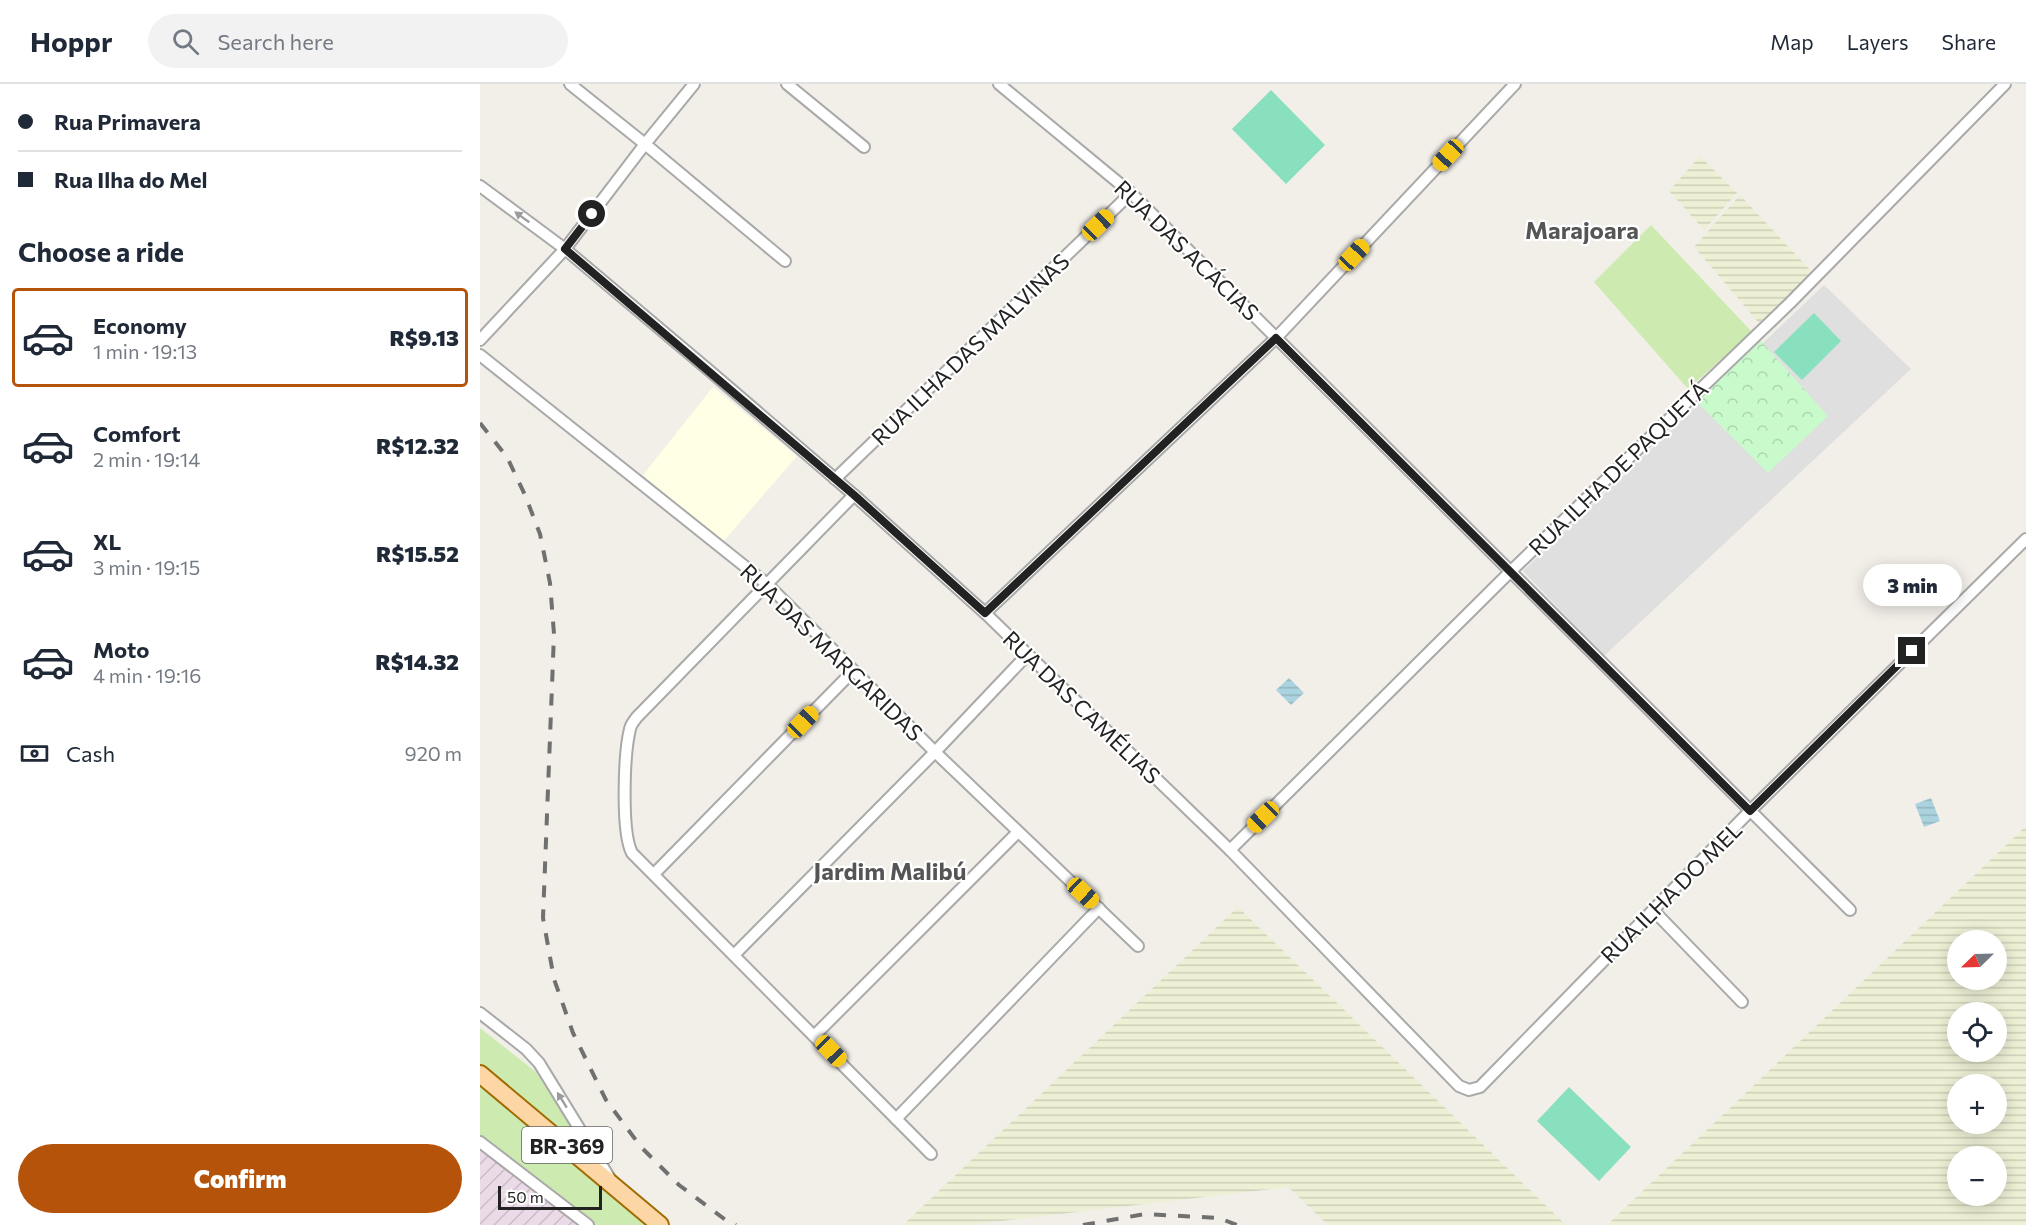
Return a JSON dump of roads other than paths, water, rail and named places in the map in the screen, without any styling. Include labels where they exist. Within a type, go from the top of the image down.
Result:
[{"type":"main road","name":"BR-369","points":[[480,1074],[659,1223]]},
{"type":"street","points":[[570,84],[785,261]]},
{"type":"street","points":[[480,340],[565,249],[694,84]]},
{"type":"street","points":[[787,84],[864,147]]},
{"type":"street","name":"RUA DAS ACÁCIAS","points":[[999,84],[1131,193],[1850,909]]},
{"type":"street","name":"RUA ILHA DE PAQUETÁ","points":[[1230,850],[1511,571],[1790,303],[2005,84]]},
{"type":"street","points":[[985,613],[1276,338],[1511,85]]},
{"type":"street","name":"RUA DAS CAMÉLIAS","points":[[480,186],[565,249],[854,495],[985,613],[1230,850],[1459,1086],[1469,1090]]},
{"type":"street","name":"RUA ILHA DAS MALVINAS","points":[[835,479],[1131,193]]},
{"type":"street","name":"RUA DAS MARGARIDAS","points":[[480,355],[767,584],[935,752],[1138,946]]},
{"type":"street","points":[[854,495],[637,717],[631,726],[625,766],[626,836],[632,853],[735,954],[931,1154]]},
{"type":"street","name":"RUA ILHA DO MEL","points":[[1469,1090],[1480,1087],[1750,811],[2026,539]]},
{"type":"street","points":[[735,954],[935,752],[1028,654]]},
{"type":"street","points":[[654,874],[853,671]]},
{"type":"street","points":[[815,1035],[1018,832]]},
{"type":"street","points":[[897,1119],[1099,908]]},
{"type":"street","points":[[1653,910],[1742,1002]]},
{"type":"street","points":[[480,1013],[526,1049],[539,1063],[614,1185]]},
{"type":"street","points":[[480,1142],[588,1225]]},
{"type":"water","points":[[1289,678],[1304,693],[1291,705],[1276,690]]},
{"type":"water","points":[[1931,798],[1940,821],[1924,827],[1915,804]]},
{"type":"railway","points":[[480,423],[507,457],[525,495],[540,534],[550,583],[554,634],[543,918],[554,979],[573,1033],[606,1100],[641,1147],[679,1185],[727,1221],[736,1225]]},
{"type":"railway","points":[[1083,1225],[1145,1214],[1219,1218],[1237,1225]]},
{"type":"district","name":"Marajoara","points":[[1582,229]]},
{"type":"district","name":"Jardim Malibú","points":[[890,870]]}]
